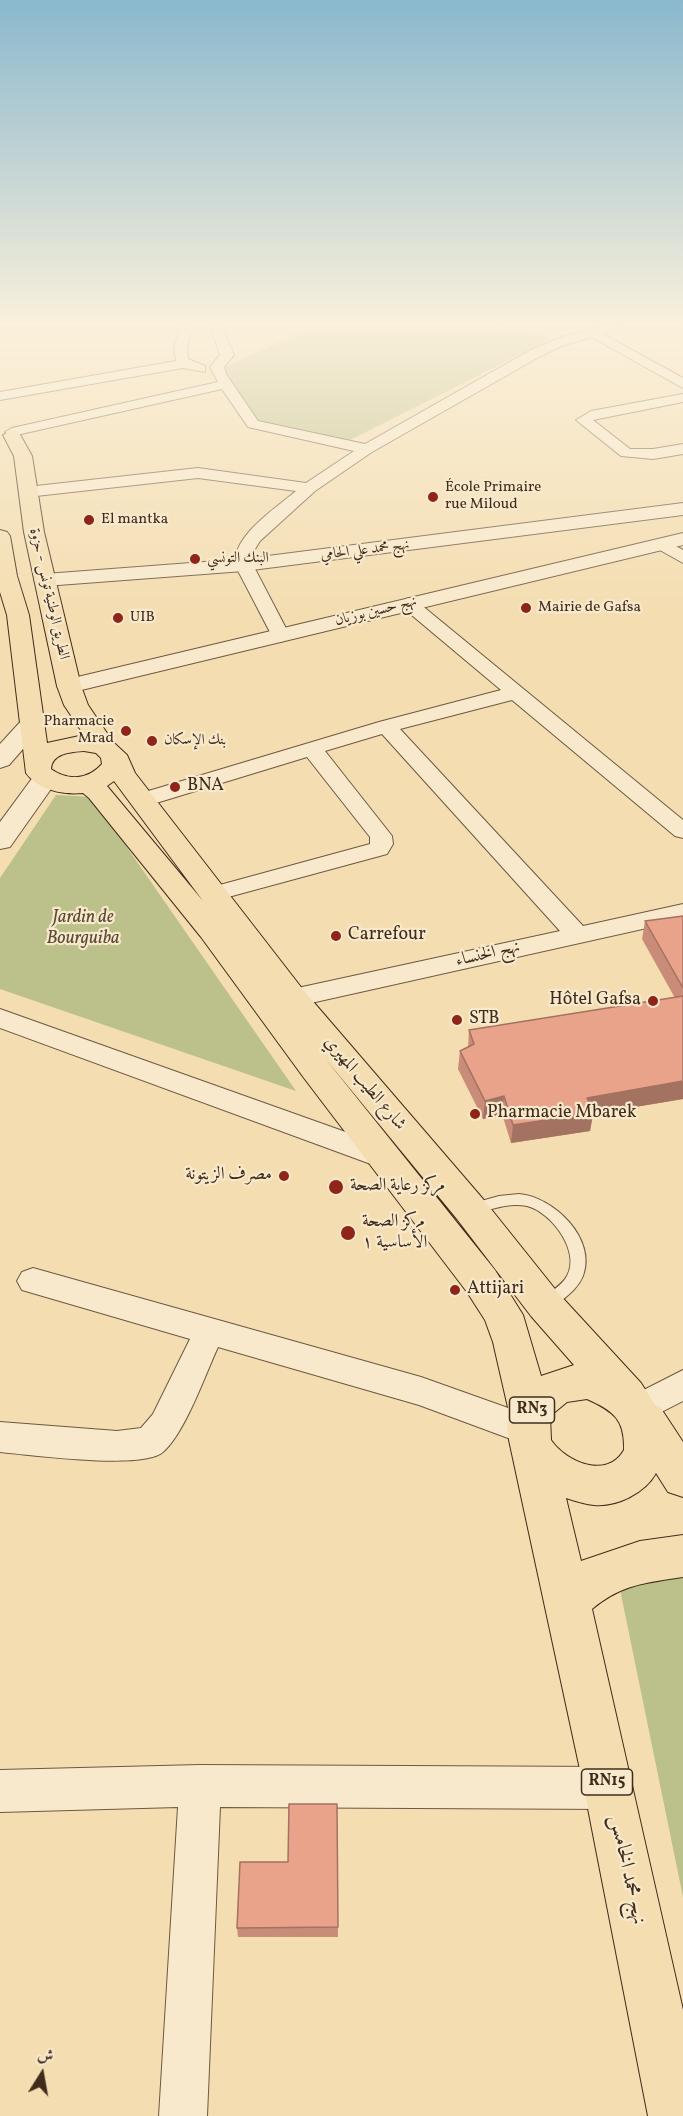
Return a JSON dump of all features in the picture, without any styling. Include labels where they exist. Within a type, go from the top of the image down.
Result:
[{"type":"main road","name":"الطريق الوطنية تونس - حزوة","points":[[6,433],[23,456],[27,492],[69,686],[76,705],[110,754]]},
{"type":"main road","name":"الطريق الوطنية تونس - حزوة","points":[[0,536],[6,576],[18,615],[32,725],[41,773]]},
{"type":"main road","points":[[84,743],[110,754],[108,774],[88,784],[69,785],[41,773],[44,755],[62,746],[84,743]]},
{"type":"main road","name":"شارع الطيب المهيري","points":[[110,754],[293,998],[470,1209],[545,1305],[636,1408],[683,1478]]},
{"type":"main road","name":"شارع الطيب المهيري","points":[[88,784],[99,792],[212,930],[316,1070],[388,1159],[481,1281],[503,1315],[513,1342],[530,1430]]},
{"type":"main road","name":"RN3","points":[[590,1381],[609,1386],[636,1408],[649,1441],[645,1458],[635,1472],[620,1482],[600,1486],[580,1485],[560,1477],[544,1465],[530,1430],[546,1392],[570,1382],[590,1381]]},
{"type":"main road","name":"نهج محمد الخامس","points":[[530,1430],[609,1788],[677,2116]]},
{"type":"main road","points":[[567,1601],[596,1577],[640,1562],[683,1556]]},
{"type":"street","points":[[6,433],[48,425]]},
{"type":"street","points":[[254,425],[367,449]]},
{"type":"street","points":[[281,636],[244,566],[243,554],[246,546],[309,488],[367,449],[410,425]]},
{"type":"street","points":[[589,425],[626,453],[653,454],[683,449]]},
{"type":"street","points":[[27,492],[198,473],[309,488]]},
{"type":"street","name":"نهج محمد علي الحامي","points":[[45,580],[244,566],[683,509]]},
{"type":"street","points":[[673,542],[683,558]]},
{"type":"street","name":"نهج حسين بوزيان","points":[[69,686],[281,636],[408,603],[673,542]]},
{"type":"street","points":[[408,603],[683,831]]},
{"type":"street","points":[[143,800],[386,726],[518,692]]},
{"type":"street","points":[[0,760],[32,725]]},
{"type":"street","points":[[386,726],[577,935]]},
{"type":"street","points":[[213,894],[379,849],[382,844],[381,836],[312,749]]},
{"type":"street","points":[[0,841],[41,773]]},
{"type":"street","name":"نهج الخنساء","points":[[293,998],[683,912]]},
{"type":"street","points":[[0,1018],[388,1159]]},
{"type":"street","points":[[33,1281],[421,1391],[530,1430]]},
{"type":"street","points":[[0,1437],[117,1446],[150,1443],[165,1425],[210,1330]]},
{"type":"street","points":[[636,1408],[683,1384]]},
{"type":"street","points":[[0,1791],[200,1786],[609,1788]]},
{"type":"street","points":[[183,2116],[200,1786]]},
{"type":"lane","points":[[470,1209],[499,1201],[524,1200],[545,1206],[573,1241],[579,1256],[575,1277],[545,1305]]},
{"type":"green space","points":[[266,425],[380,425],[346,442]]},
{"type":"green space","name":"Jardin de Bourguiba","points":[[56,795],[92,797],[296,1091],[0,989],[0,878]]},
{"type":"green space","points":[[615,1565],[683,1574],[683,1897]]},
{"type":"building","points":[[683,916],[683,988],[645,921]]},
{"type":"building","points":[[683,996],[683,1081],[587,1098],[593,1113],[513,1125],[504,1096],[485,1101],[460,1051],[474,1044],[469,1030]]},
{"type":"building","points":[[289,1804],[337,1804],[338,1927],[237,1928],[240,1862],[288,1862]]},
{"type":"place","name":"École Primaire rue Miloud","points":[[433,497]]},
{"type":"place","name":"El mantka","points":[[89,520]]},
{"type":"place","name":"البنك التونسي","points":[[195,559]]},
{"type":"place","name":"Mairie de Gafsa","points":[[526,608]]},
{"type":"place","name":"UIB","points":[[118,618]]},
{"type":"place","name":"Pharmacie Mrad","points":[[126,731]]},
{"type":"place","name":"بنك الإسكان","points":[[152,741]]},
{"type":"place","name":"BNA","points":[[175,787]]},
{"type":"place","name":"Carrefour","points":[[336,936]]},
{"type":"place","name":"Hôtel Gafsa","points":[[653,1001]]},
{"type":"place","name":"STB","points":[[457,1020]]},
{"type":"place","name":"Pharmacie Mbarek","points":[[475,1114]]},
{"type":"place","name":"مصرف الزيتونة","points":[[284,1176]]},
{"type":"place","name":"مركز رعاية الصحة","points":[[336,1187]]},
{"type":"place","name":"مركز الصحة الأساسية ١","points":[[348,1233]]},
{"type":"place","name":"Attijari","points":[[455,1290]]}]
